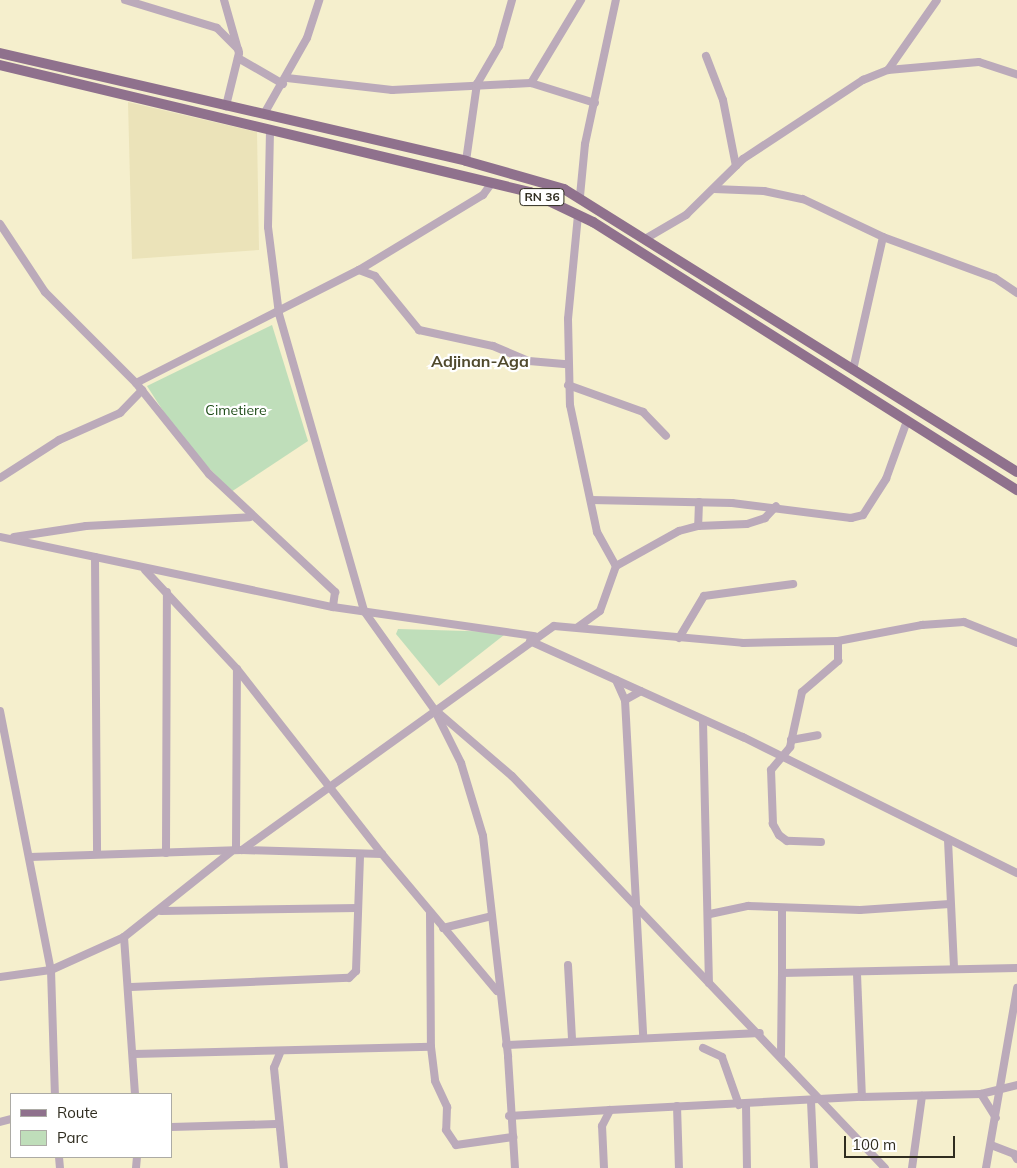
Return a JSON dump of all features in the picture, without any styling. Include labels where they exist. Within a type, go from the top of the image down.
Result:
[{"type":"main road","name":"RN 36","points":[[0,52],[466,161],[580,196],[1017,472]]},
{"type":"main road","name":"RN 36","points":[[0,65],[530,192],[578,215],[1017,490]]},
{"type":"street","points":[[125,0],[217,28],[238,54],[285,81],[392,90],[432,91],[477,84],[531,83],[595,103]]},
{"type":"street","points":[[224,0],[238,54],[226,106]]},
{"type":"street","points":[[264,114],[285,81],[319,0]]},
{"type":"street","points":[[466,161],[477,84],[499,46],[512,0]]},
{"type":"street","points":[[531,83],[581,0]]},
{"type":"street","points":[[580,196],[585,144],[616,0]]},
{"type":"street","points":[[888,70],[936,0]]},
{"type":"street","points":[[706,56],[723,100],[736,166]]},
{"type":"street","points":[[646,239],[686,215],[736,166],[849,89],[888,70],[979,62],[1017,74]]},
{"type":"street","points":[[270,131],[268,228],[279,314],[364,611],[434,709],[461,763],[480,819],[492,916],[497,991],[506,1045],[509,1116],[513,1137],[515,1168]]},
{"type":"street","points":[[0,478],[59,440],[120,413],[139,386],[279,314],[359,270],[483,195],[491,184]]},
{"type":"street","points":[[714,189],[787,194],[883,237],[995,278],[1017,293]]},
{"type":"street","points":[[578,215],[567,364],[568,385],[597,532],[616,566]]},
{"type":"street","points":[[0,224],[45,292],[139,386],[250,517],[335,592],[333,607]]},
{"type":"street","points":[[853,370],[883,237]]},
{"type":"street","points":[[359,270],[375,276],[419,330],[493,346],[529,361],[567,364]]},
{"type":"street","points":[[568,385],[643,412],[666,436]]},
{"type":"street","points":[[592,500],[776,506],[852,518],[863,515],[886,479],[907,421]]},
{"type":"street","points":[[698,526],[699,502]]},
{"type":"street","points":[[578,627],[600,611],[616,566],[679,531],[698,526],[758,521],[776,506]]},
{"type":"street","points":[[0,542],[10,538],[86,526],[250,517]]},
{"type":"street","points":[[0,537],[95,557],[145,570],[333,607],[532,639],[1017,873]]},
{"type":"street","points":[[95,557],[97,853]]},
{"type":"street","points":[[145,570],[237,669],[382,854],[497,991]]},
{"type":"street","points":[[680,638],[704,596],[793,584]]},
{"type":"street","points":[[166,853],[167,592]]},
{"type":"street","points":[[0,977],[51,970],[124,937],[161,911],[236,850],[532,639],[554,626],[743,643],[838,641],[922,625],[964,622],[1017,643]]},
{"type":"street","points":[[821,842],[787,841],[773,824],[771,770],[778,757],[788,752],[798,699],[814,678],[833,670],[838,641]]},
{"type":"street","points":[[236,850],[237,669]]},
{"type":"street","points":[[616,680],[625,700],[638,909],[643,1036]]},
{"type":"street","points":[[625,700],[640,691]]},
{"type":"street","points":[[434,709],[512,776],[709,983],[781,1055],[820,1101],[885,1168]]},
{"type":"street","points":[[0,711],[51,970],[55,1093]]},
{"type":"street","points":[[703,720],[710,914],[709,983]]},
{"type":"street","points":[[791,740],[818,735]]},
{"type":"street","points":[[948,840],[954,969]]},
{"type":"street","points":[[30,857],[97,853],[236,850],[382,854]]},
{"type":"street","points":[[131,987],[349,978],[356,971],[360,854]]},
{"type":"street","points":[[710,914],[748,906],[782,909],[950,904]]},
{"type":"street","points":[[161,911],[358,908]]},
{"type":"street","points":[[781,1055],[782,909]]},
{"type":"street","points":[[430,913],[431,1047],[435,1081],[447,1107],[446,1130],[453,1143],[513,1137]]},
{"type":"street","points":[[443,928],[492,916]]},
{"type":"street","points":[[124,937],[131,987],[135,1093]]},
{"type":"street","points":[[568,965],[572,1040]]},
{"type":"street","points":[[782,973],[857,974],[1017,968]]},
{"type":"street","points":[[857,974],[862,1097]]},
{"type":"street","points":[[986,1168],[1001,1092],[1017,988]]},
{"type":"street","points":[[506,1045],[643,1036],[760,1034]]},
{"type":"street","points":[[134,1054],[280,1053],[431,1047]]},
{"type":"street","points":[[703,1048],[722,1057],[743,1105],[747,1168]]},
{"type":"street","points":[[265,1053],[274,1068]]},
{"type":"street","points":[[280,1053],[274,1068],[276,1124],[284,1168]]},
{"type":"street","points":[[509,1116],[677,1106],[820,1101],[862,1097],[981,1094],[1001,1092],[1017,1085]]},
{"type":"street","points":[[981,1094],[996,1118]]},
{"type":"street","points":[[912,1168],[922,1096]]},
{"type":"street","points":[[811,1101],[814,1168]]},
{"type":"street","points":[[677,1106],[679,1168]]},
{"type":"street","points":[[604,1168],[602,1126],[610,1110]]},
{"type":"street","points":[[172,1127],[276,1124]]},
{"type":"street","points":[[991,1145],[1017,1159]]},
{"type":"shaded area","points":[[128,102],[257,132],[259,250],[132,259]]},
{"type":"green space","name":"Cimetiere","points":[[272,325],[308,441],[231,492],[178,434],[147,386]]},
{"type":"green space","points":[[398,629],[501,632],[504,635],[439,686],[396,634]]},
{"type":"district","name":"Adjinan-Aga","points":[[480,361]]}]
